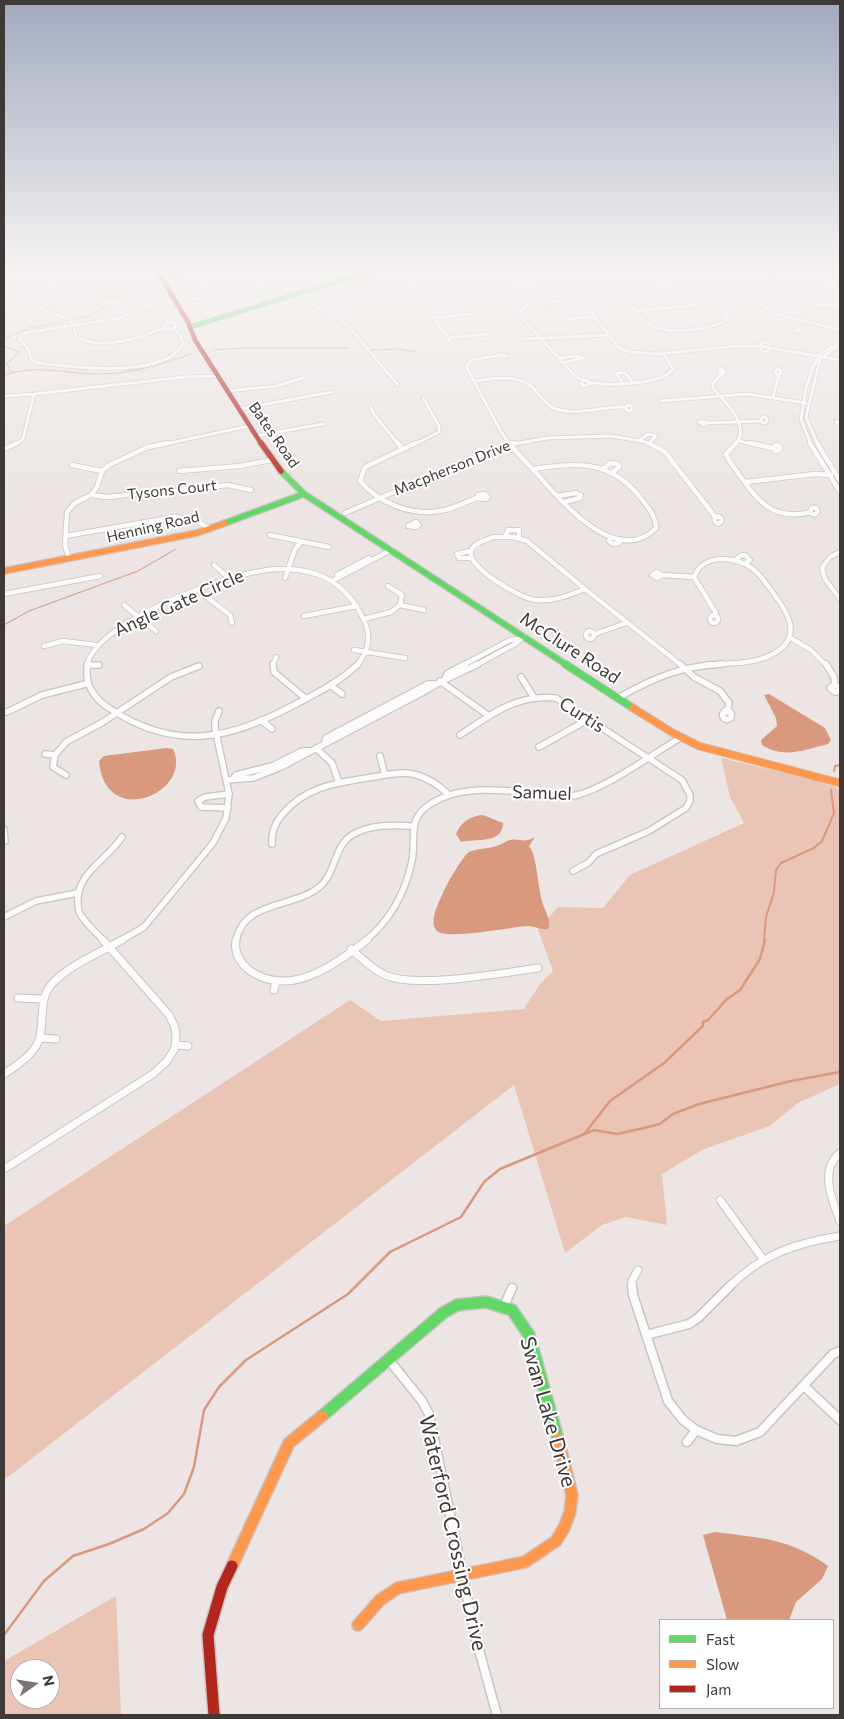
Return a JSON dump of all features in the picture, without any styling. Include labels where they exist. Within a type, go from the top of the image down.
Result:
[{"type":"street","points":[[27,348],[31,359],[37,363],[120,367],[159,361],[176,354],[180,348]]},
{"type":"street","name":"Bates Road","points":[[201,348],[272,460],[290,482],[304,494]]},
{"type":"street","points":[[367,348],[398,385]]},
{"type":"street","points":[[550,348],[576,377],[583,381],[581,384],[584,386],[592,383],[658,378],[670,374],[673,366],[663,353]]},
{"type":"street","points":[[619,348],[630,354],[707,348]]},
{"type":"street","points":[[760,348],[765,351],[770,348]]},
{"type":"street","points":[[779,348],[840,360]]},
{"type":"street","points":[[829,348],[824,350],[821,357],[803,402],[800,417],[802,426],[840,492]]},
{"type":"street","points":[[498,356],[474,359],[468,363],[467,368],[510,444],[533,469],[558,496],[591,526],[611,537],[609,541],[613,544],[619,543],[621,539],[647,535],[653,531],[656,525],[655,519],[633,486],[613,472],[573,464],[533,469]]},
{"type":"street","points":[[558,358],[576,356],[583,358],[563,363]]},
{"type":"street","points":[[821,357],[806,417],[808,426],[840,481]]},
{"type":"street","points":[[622,382],[617,375],[618,373],[625,373],[632,381]]},
{"type":"street","points":[[722,374],[712,386],[739,422],[742,430],[739,441],[726,455],[764,507],[789,516],[802,516],[811,512]]},
{"type":"street","points":[[772,397],[779,374]]},
{"type":"street","points":[[4,396],[185,377],[218,376]]},
{"type":"street","points":[[227,391],[277,386],[305,377]]},
{"type":"street","points":[[475,381],[509,379],[522,381],[531,386],[550,409],[576,411],[626,407]]},
{"type":"street","points":[[238,409],[332,392]]},
{"type":"street","points":[[4,449],[13,446],[23,439],[34,394]]},
{"type":"street","points":[[661,401],[747,394],[809,403]]},
{"type":"street","points":[[423,398],[439,426],[439,432],[373,462],[365,467],[360,481],[364,487],[380,498],[397,506],[418,512],[439,511],[477,498]]},
{"type":"street","points":[[372,407],[373,413],[402,450]]},
{"type":"street","points":[[707,423],[760,421]]},
{"type":"street","points":[[840,421],[836,422],[840,425]]},
{"type":"street","points":[[256,436],[322,424]]},
{"type":"street","points":[[69,558],[65,551],[67,512],[75,503],[92,495],[97,487],[102,471],[109,465],[148,447],[249,426]]},
{"type":"street","name":"Macpherson Drive","points":[[640,440],[648,434],[656,436],[649,443]]},
{"type":"street","name":"Macpherson Drive","points":[[342,514],[492,449],[547,438],[612,436],[640,440],[670,455],[716,518]]},
{"type":"street","points":[[739,441],[772,448]]},
{"type":"street","points":[[179,471],[240,466],[272,460]]},
{"type":"street","points":[[603,469],[610,463],[618,464],[619,467],[613,472]]},
{"type":"street","points":[[72,465],[102,471]]},
{"type":"street","points":[[746,482],[811,475],[837,475]]},
{"type":"street","name":"Tysons Court","points":[[92,495],[107,497],[228,485],[251,490]]},
{"type":"street","points":[[558,496],[576,493],[581,495],[580,498],[564,502]]},
{"type":"street","name":"McClure Road","points":[[304,494],[342,514],[388,551],[680,738],[711,750],[808,773],[840,783]]},
{"type":"street","name":"Henning Road","points":[[4,571],[174,538],[260,512],[304,494]]},
{"type":"street","points":[[415,522],[418,512]]},
{"type":"street","points":[[66,536],[174,516],[188,517],[209,528]]},
{"type":"street","points":[[505,537],[508,530],[513,529],[519,530],[519,538]]},
{"type":"street","points":[[270,535],[286,536],[314,546],[329,547]]},
{"type":"street","points":[[470,558],[459,558],[457,554],[470,551],[482,541],[494,537],[519,538],[536,546],[626,623],[675,659],[683,668],[724,695],[729,704],[727,712]]},
{"type":"street","points":[[285,578],[295,549],[301,542]]},
{"type":"street","points":[[332,580],[342,577],[388,551]]},
{"type":"street","points":[[470,551],[470,558],[478,568],[529,599],[554,599],[585,589]]},
{"type":"street","points":[[840,552],[823,563],[821,571],[823,577],[838,592],[840,598]]},
{"type":"street","points":[[735,561],[740,556],[745,556],[750,560],[745,564]]},
{"type":"street","points":[[618,698],[647,682],[683,668],[714,663],[752,661],[764,658],[783,647],[789,637],[791,622],[787,613],[755,570],[735,561],[720,559],[701,565],[695,570],[694,577],[716,613],[715,616]]},
{"type":"street","points":[[214,565],[229,578]]},
{"type":"street","name":"Angle Gate Circle","points":[[86,684],[87,665],[96,645],[111,632],[138,617],[229,578],[264,570],[289,569],[319,576],[332,580],[345,590],[357,606],[369,632],[366,652]]},
{"type":"street","points":[[662,575],[694,577]]},
{"type":"street","points":[[4,594],[100,576]]},
{"type":"street","points":[[364,619],[391,612],[400,605],[402,595],[388,586]]},
{"type":"street","points":[[199,591],[230,615],[232,623]]},
{"type":"street","points":[[124,605],[156,632]]},
{"type":"street","points":[[400,605],[424,610]]},
{"type":"street","points":[[304,616],[357,606]]},
{"type":"street","points":[[595,634],[626,623]]},
{"type":"street","points":[[230,779],[236,775],[272,766],[302,752],[313,750],[332,742],[426,691],[440,681],[453,677],[515,644],[521,637]]},
{"type":"street","points":[[789,637],[806,644],[825,664],[838,686],[831,686],[830,689],[834,692],[840,691]]},
{"type":"street","points":[[44,646],[55,641],[69,640],[96,645]]},
{"type":"street","points":[[354,650],[405,658]]},
{"type":"street","points":[[7,712],[42,694],[86,684],[98,702],[138,725],[170,736],[217,735],[233,732],[261,720],[330,685],[355,668],[366,652]]},
{"type":"street","points":[[276,657],[273,665],[274,672],[305,698]]},
{"type":"street","points":[[87,665],[99,665]]},
{"type":"street","points":[[66,775],[53,767],[55,755],[66,742],[116,714],[171,677],[200,666]]},
{"type":"street","points":[[521,677],[533,696]]},
{"type":"street","points":[[440,681],[489,716]]},
{"type":"street","points":[[330,685],[342,694]]},
{"type":"street","name":"Curtis","points":[[460,735],[510,703],[533,696],[556,698],[682,780],[689,791],[690,803],[685,810],[671,820],[596,854],[588,863],[573,871]]},
{"type":"street","points":[[4,1074],[26,1058],[40,1038],[43,998],[51,985],[64,973],[144,927],[213,843],[226,818],[230,779],[217,735],[215,721],[219,711]]},
{"type":"street","points":[[539,747],[589,719]]},
{"type":"street","points":[[261,720],[272,729]]},
{"type":"street","name":"Samuel","points":[[448,795],[478,790],[554,796],[578,795],[605,784],[680,738]]},
{"type":"street","points":[[313,750],[332,763],[339,783]]},
{"type":"street","points":[[46,754],[55,755]]},
{"type":"street","points":[[380,756],[384,775]]},
{"type":"street","points":[[272,844],[271,834],[276,823],[291,803],[304,794],[321,787],[401,773],[423,777],[436,783],[448,795],[425,808],[412,826],[413,854],[402,895],[384,924],[326,967],[305,978],[276,981],[262,978],[247,970],[240,961],[236,951],[237,934],[243,923],[259,910],[303,898],[319,888],[331,874],[340,848],[352,836],[378,826],[412,826]]},
{"type":"street","points":[[228,808],[201,807],[198,801],[205,797],[229,794]]},
{"type":"street","points":[[4,829],[5,841]]},
{"type":"street","points":[[4,1169],[153,1074],[168,1062],[176,1046],[175,1026],[169,1015],[79,913],[77,893],[88,872],[115,849],[122,837]]},
{"type":"street","points":[[4,917],[36,901],[77,893]]},
{"type":"street","points":[[352,949],[386,976],[405,980],[436,979],[538,968]]},
{"type":"street","points":[[274,990],[276,981]]},
{"type":"street","points":[[18,998],[43,998]]},
{"type":"street","points":[[40,1038],[56,1039]]},
{"type":"street","points":[[176,1046],[188,1046]]},
{"type":"street","points":[[840,1153],[829,1166],[828,1174],[840,1222]]},
{"type":"street","points":[[720,1200],[764,1259]]},
{"type":"street","points":[[646,1335],[672,1330],[689,1324],[698,1318],[740,1276],[764,1259],[787,1248],[840,1236]]},
{"type":"street","points":[[638,1270],[632,1281],[633,1295],[668,1401],[683,1420],[696,1430],[717,1439],[736,1441],[760,1432],[834,1354],[840,1351]]},
{"type":"street","points":[[214,1715],[208,1635],[214,1610],[222,1587],[289,1443],[389,1360],[429,1324],[457,1305],[486,1302],[504,1306],[512,1288]]},
{"type":"street","name":"Swan Lake Drive","points":[[358,1625],[374,1604],[385,1594],[398,1588],[525,1562],[556,1541],[564,1528],[570,1512],[572,1495],[536,1352],[529,1335],[519,1320],[512,1310],[504,1306]]},
{"type":"street","name":"Waterford Crossing Drive","points":[[389,1360],[422,1401],[429,1414],[461,1574],[497,1715]]},
{"type":"street","points":[[804,1386],[840,1420]]},
{"type":"street","points":[[687,1442],[696,1430]]},
{"type":"shaded area","points":[[769,694],[825,728],[831,740],[828,744],[794,752],[778,752],[762,745],[761,740],[777,726],[776,718],[764,695]]},
{"type":"shaded area","points":[[167,748],[173,749],[176,765],[171,779],[160,790],[146,797],[131,799],[116,795],[105,782],[99,761],[104,756]]},
{"type":"shaded area","points":[[721,758],[814,780],[840,789],[840,1084],[798,1103],[770,1126],[704,1149],[662,1174],[667,1225],[626,1217],[602,1225],[565,1253],[514,1085],[4,1480],[4,1226],[350,1000],[381,1021],[524,1009],[540,984],[553,971],[538,930],[558,907],[603,908],[630,875],[744,823],[730,797]]},
{"type":"shaded area","points":[[483,815],[503,823],[502,830],[498,835],[493,838],[461,842],[456,834],[463,823],[470,818]]},
{"type":"shaded area","points":[[535,837],[529,846],[534,857],[542,900],[548,918],[548,929],[527,926],[464,934],[442,933],[436,930],[434,916],[439,901],[447,884],[469,852],[496,846],[510,840],[525,840]]},
{"type":"shaded area","points":[[715,1532],[774,1541],[801,1550],[828,1566],[822,1579],[796,1602],[789,1619],[727,1619],[703,1535]]},
{"type":"shaded area","points":[[116,1596],[121,1715],[4,1715],[4,1661]]},
{"type":"waterway","points":[[10,348],[19,352],[7,364],[11,372]]},
{"type":"waterway","points":[[214,350],[238,348]]},
{"type":"waterway","points":[[372,350],[399,349],[416,352]]},
{"type":"waterway","points":[[4,375],[28,370],[112,374],[158,365],[191,354]]},
{"type":"waterway","points":[[4,625],[29,611],[138,571],[176,549]]},
{"type":"waterway","points":[[834,771],[835,766],[840,765]]},
{"type":"waterway","points":[[764,941],[766,917],[774,892],[776,870],[781,863],[814,848],[822,841],[834,813],[831,790]]},
{"type":"waterway","points":[[585,1133],[610,1101],[664,1063],[703,1026],[703,1022],[708,1020],[727,999],[740,990],[760,959],[765,940]]},
{"type":"waterway","points":[[4,1635],[44,1581],[73,1556],[109,1544],[144,1529],[168,1513],[184,1494],[194,1467],[204,1410],[219,1387],[246,1360],[348,1294],[390,1252],[461,1217],[484,1182],[500,1169],[594,1130],[617,1134],[644,1128],[660,1124],[673,1114],[699,1104],[791,1081],[840,1072]]},
{"type":"traffic: fast","points":[[281,471],[304,494],[633,708]]},
{"type":"traffic: fast","points":[[225,523],[304,494]]},
{"type":"traffic: fast","points":[[322,1416],[443,1313],[457,1305],[486,1302],[512,1310],[529,1335],[558,1439]]},
{"type":"traffic: slow","points":[[4,571],[197,533],[225,523]]},
{"type":"traffic: slow","points":[[633,708],[673,733],[699,746],[805,772],[840,783]]},
{"type":"traffic: slow","points":[[232,1566],[289,1443],[322,1416]]},
{"type":"traffic: slow","points":[[358,1625],[380,1600],[398,1588],[525,1562],[556,1541],[564,1528],[570,1512],[572,1495],[558,1439]]},
{"type":"traffic: jam","points":[[200,348],[256,436],[281,471]]},
{"type":"traffic: jam","points":[[214,1715],[208,1635],[222,1587],[232,1566]]}]
